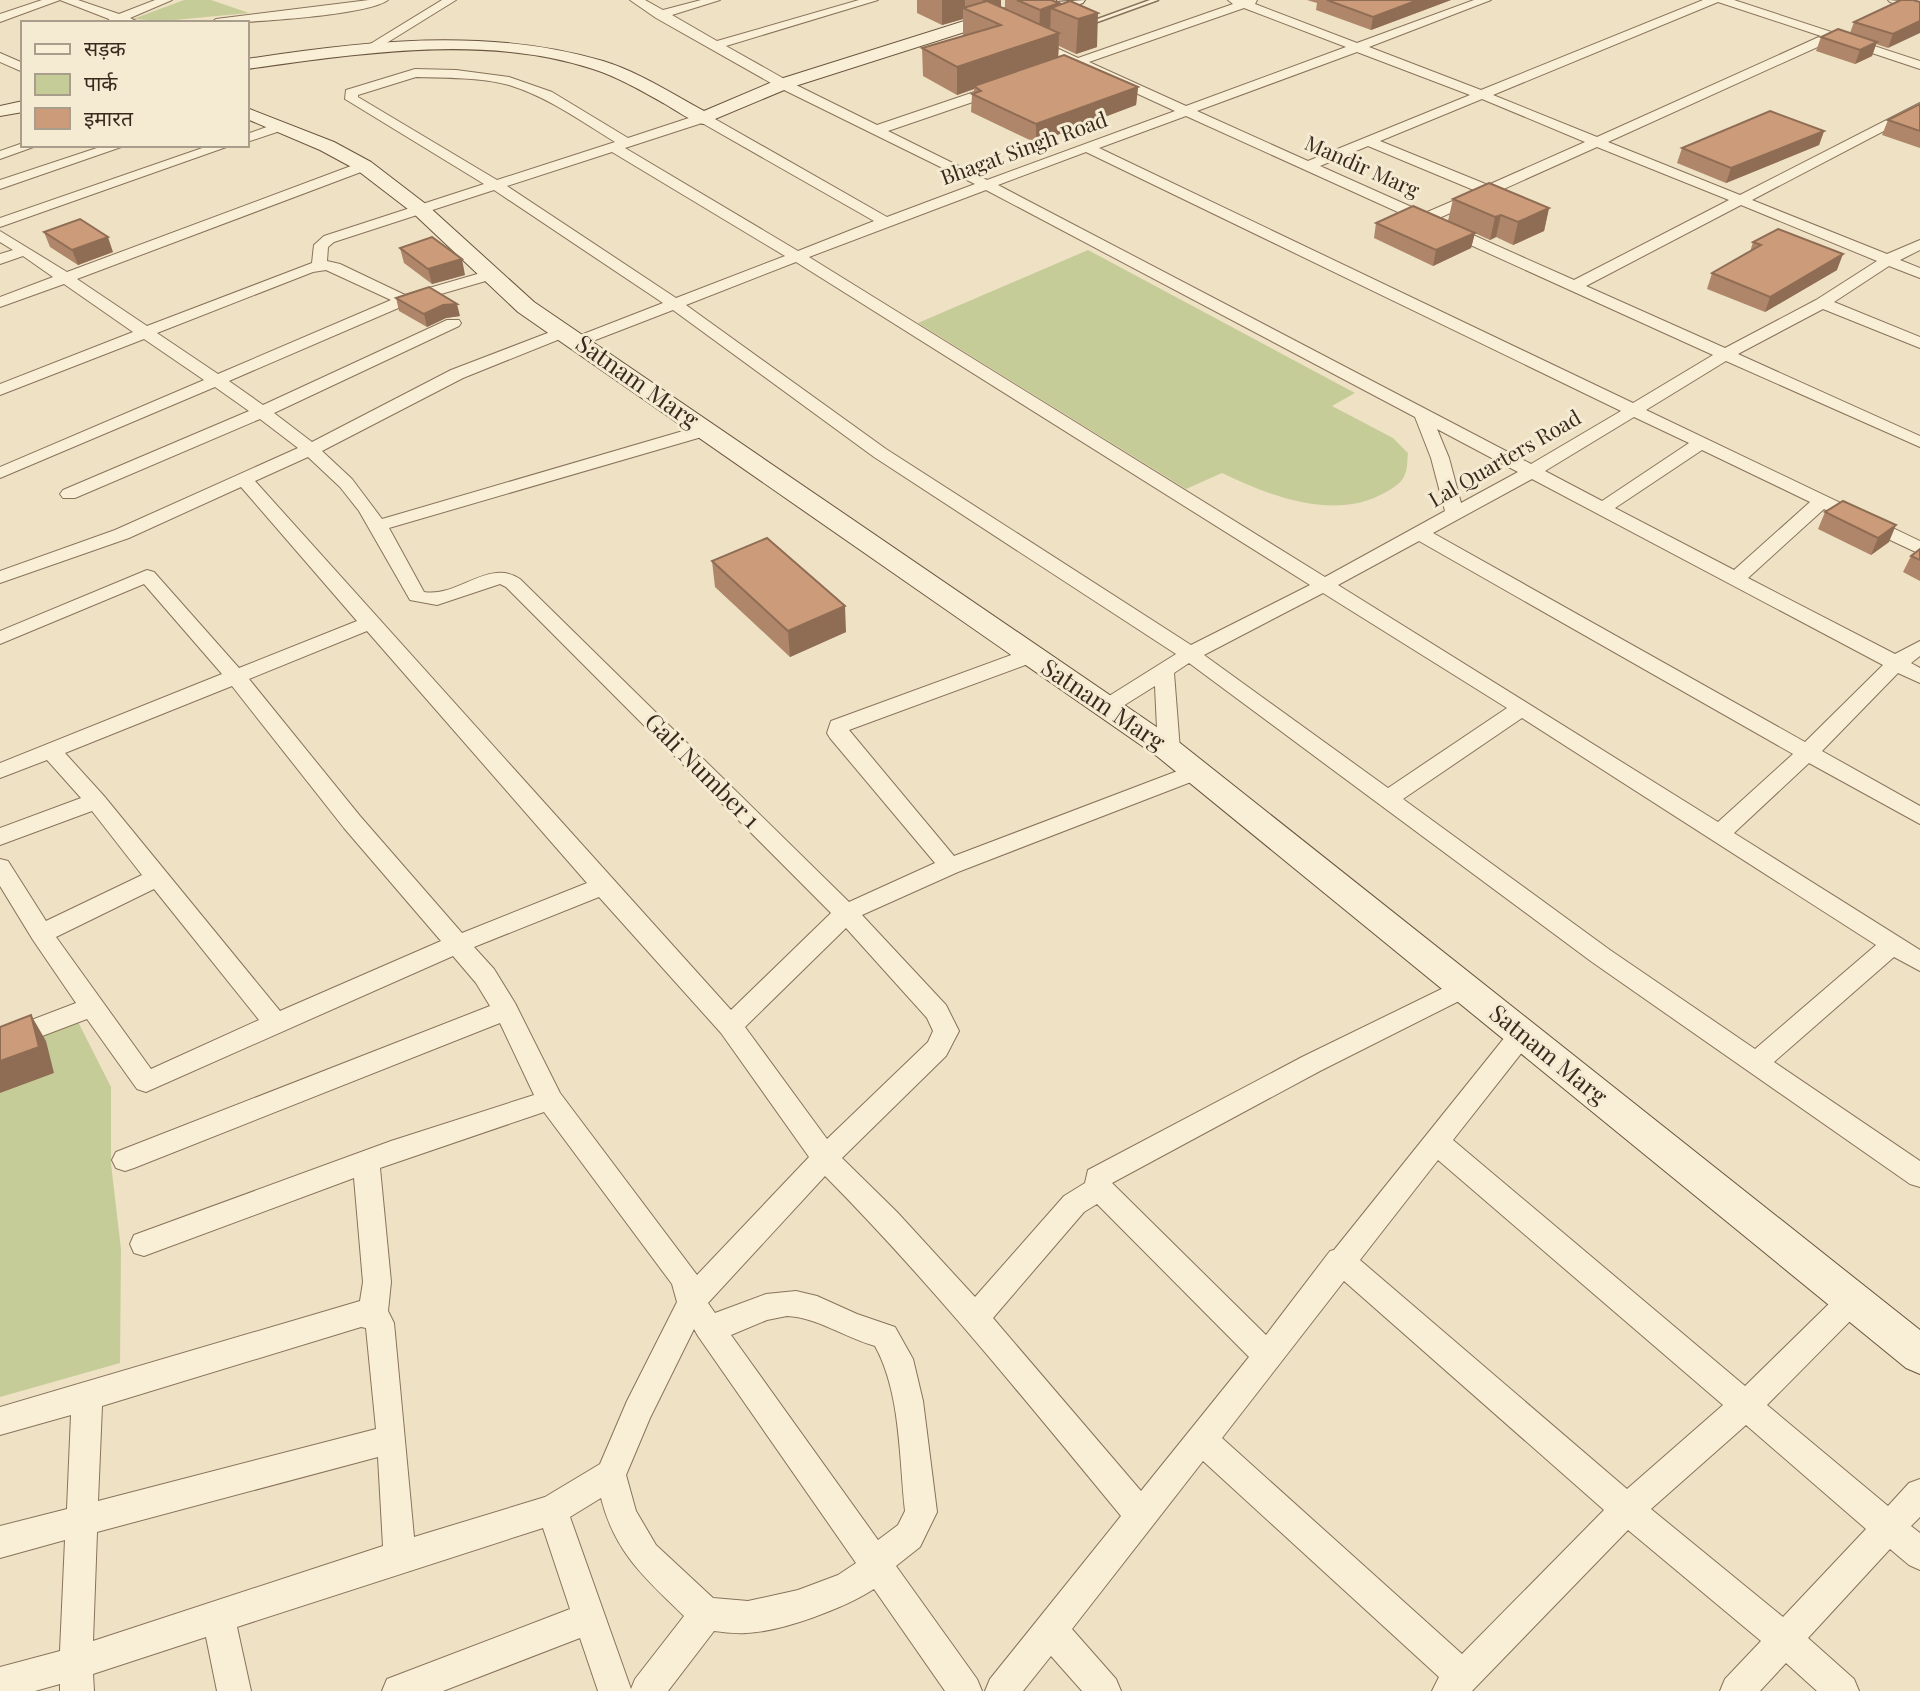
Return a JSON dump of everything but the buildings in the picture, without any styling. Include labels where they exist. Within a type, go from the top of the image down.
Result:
[{"type":"street","points":[[24,0],[40,5]]},
{"type":"street","points":[[0,18],[54,0]]},
{"type":"street","points":[[66,0],[114,20],[166,0]]},
{"type":"street","points":[[368,49],[450,0]]},
{"type":"street","points":[[636,0],[790,88],[987,185],[1920,676]]},
{"type":"street","points":[[660,15],[714,0]]},
{"type":"street","points":[[716,45],[873,0]]},
{"type":"street","points":[[998,26],[1048,0]]},
{"type":"street","points":[[319,265],[321,245],[329,239],[704,118],[758,97],[1077,0]]},
{"type":"street","name":"Bhagat Singh Road","points":[[0,577],[122,534],[309,450],[457,374],[675,304],[886,222],[1485,0]]},
{"type":"street","points":[[1308,166],[1713,0]]},
{"type":"street","points":[[1722,0],[1920,65]]},
{"type":"street","points":[[1894,0],[1920,7]]},
{"type":"street","points":[[231,21],[378,1]]},
{"type":"street","points":[[1061,68],[1244,1],[1920,273]]},
{"type":"street","name":"Mandir Marg","points":[[963,10],[1041,41],[1077,62],[1920,442]]},
{"type":"street","points":[[1426,219],[1832,36]]},
{"type":"street","points":[[248,64],[368,49],[492,49],[555,55],[588,62],[608,68],[704,118],[886,222]]},
{"type":"street","points":[[3,61],[21,56]]},
{"type":"street","points":[[3,61],[21,67]]},
{"type":"street","points":[[1920,962],[1522,708],[796,256],[547,95],[509,81],[456,74],[415,73],[351,93],[352,99],[496,185],[675,304],[880,453],[1190,654],[1601,956],[1920,1176]]},
{"type":"street","points":[[877,130],[1008,85]]},
{"type":"street","points":[[0,111],[21,106]]},
{"type":"street","points":[[1574,286],[1920,107]]},
{"type":"street","name":"Satnam Marg","points":[[248,113],[327,146],[364,166],[420,209],[526,307],[1169,750],[1920,1355]]},
{"type":"street","points":[[248,138],[278,127]]},
{"type":"street","points":[[1368,141],[1489,191]]},
{"type":"street","points":[[0,155],[26,147]]},
{"type":"street","points":[[0,185],[114,147]]},
{"type":"street","points":[[0,223],[219,147]]},
{"type":"street","points":[[1088,148],[1920,548]]},
{"type":"street","points":[[0,302],[364,166]]},
{"type":"street","points":[[0,235],[216,380],[309,450],[347,484],[377,526],[417,596],[428,601]]},
{"type":"street","name":"Lal Quarters Road","points":[[1108,706],[1190,654],[1324,585],[1531,472],[1726,354],[1822,303],[1888,260],[1920,244]]},
{"type":"street","points":[[0,259],[24,251]]},
{"type":"street","points":[[0,390],[319,265],[335,267],[404,300]]},
{"type":"street","points":[[0,473],[404,300],[491,275]]},
{"type":"street","points":[[1822,303],[1920,343]]},
{"type":"street","points":[[69,494],[261,412],[453,323]]},
{"type":"street","points":[[1422,414],[1440,457],[1455,514]]},
{"type":"street","points":[[377,526],[706,430]]},
{"type":"street","points":[[1602,509],[1701,443]]},
{"type":"street","points":[[243,479],[730,1026],[825,1158],[887,1220],[975,1318],[1140,1514]]},
{"type":"street","points":[[1735,579],[1822,501]]},
{"type":"street","points":[[1419,533],[1920,816]]},
{"type":"street","points":[[0,638],[148,576],[236,677],[352,822],[485,976],[506,1010],[550,1100],[685,1279],[699,1314],[965,1691]]},
{"type":"street","name":"Gali Number 1","points":[[428,601],[442,599],[489,580],[507,579],[846,913],[937,1012],[946,1031],[937,1049],[825,1158]]},
{"type":"street","points":[[0,771],[370,623]]},
{"type":"street","points":[[1718,835],[1808,752],[1896,663],[1920,647]]},
{"type":"street","points":[[950,866],[844,741],[838,733],[838,726],[1029,656]]},
{"type":"street","points":[[1164,671],[1169,750]]},
{"type":"street","points":[[1386,800],[1522,708]]},
{"type":"street","points":[[51,751],[96,801],[275,1023]]},
{"type":"street","points":[[730,1026],[846,913],[950,866],[1196,772]]},
{"type":"street","points":[[0,837],[96,801]]},
{"type":"street","points":[[0,867],[90,1007],[146,1082],[458,943],[603,886]]},
{"type":"street","points":[[41,934],[158,877]]},
{"type":"street","points":[[1756,1063],[1892,945]]},
{"type":"street","points":[[1268,1356],[1099,1188],[1098,1178],[1464,988]]},
{"type":"street","points":[[0,1042],[90,1007]]},
{"type":"street","points":[[125,1160],[506,1010]]},
{"type":"street","points":[[1002,1691],[1268,1356],[1340,1260],[1522,1034]]},
{"type":"street","points":[[144,1244],[366,1162],[550,1100]]},
{"type":"street","points":[[1436,1142],[1920,1555]]},
{"type":"street","points":[[0,1684],[77,1677],[218,1617],[552,1510],[611,1475],[638,1411],[678,1332],[699,1314],[825,1158]]},
{"type":"street","points":[[366,1162],[377,1282],[373,1315]]},
{"type":"street","points":[[975,1318],[1074,1204],[1099,1188]]},
{"type":"street","points":[[1340,1260],[1842,1691]]},
{"type":"street","points":[[1201,1440],[1456,1684],[1627,1509],[1746,1405],[1852,1300]]},
{"type":"street","points":[[611,1475],[622,1517],[645,1556],[706,1614],[748,1617],[798,1606],[848,1587],[909,1536],[921,1512],[908,1401],[898,1359],[886,1336],[861,1329],[817,1306],[785,1303],[752,1312],[725,1326],[699,1314]]},
{"type":"street","points":[[0,1421],[87,1398],[361,1314],[373,1315],[380,1323],[400,1557]]},
{"type":"street","points":[[77,1677],[87,1398]]},
{"type":"street","points":[[0,1542],[392,1439]]},
{"type":"street","points":[[1737,1691],[1783,1638],[1920,1494]]},
{"type":"street","points":[[552,1510],[615,1691]]},
{"type":"street","points":[[647,1691],[706,1614]]},
{"type":"street","points":[[218,1617],[234,1691]]},
{"type":"street","points":[[399,1691],[589,1618]]},
{"type":"street","points":[[1051,1630],[1104,1691]]},
{"type":"lane","points":[[1083,26],[1155,0]]},
{"type":"green space","points":[[184,0],[211,0],[249,13],[163,21],[133,19]]},
{"type":"green space","points":[[1088,250],[1355,393],[1332,406],[1393,438],[1408,453],[1407,469],[1402,480],[1395,487],[1366,501],[1346,505],[1324,505],[1282,497],[1222,473],[1186,489],[918,323]]},
{"type":"green space","points":[[75,1016],[111,1087],[111,1164],[121,1249],[120,1363],[0,1397],[0,1041]]}]
